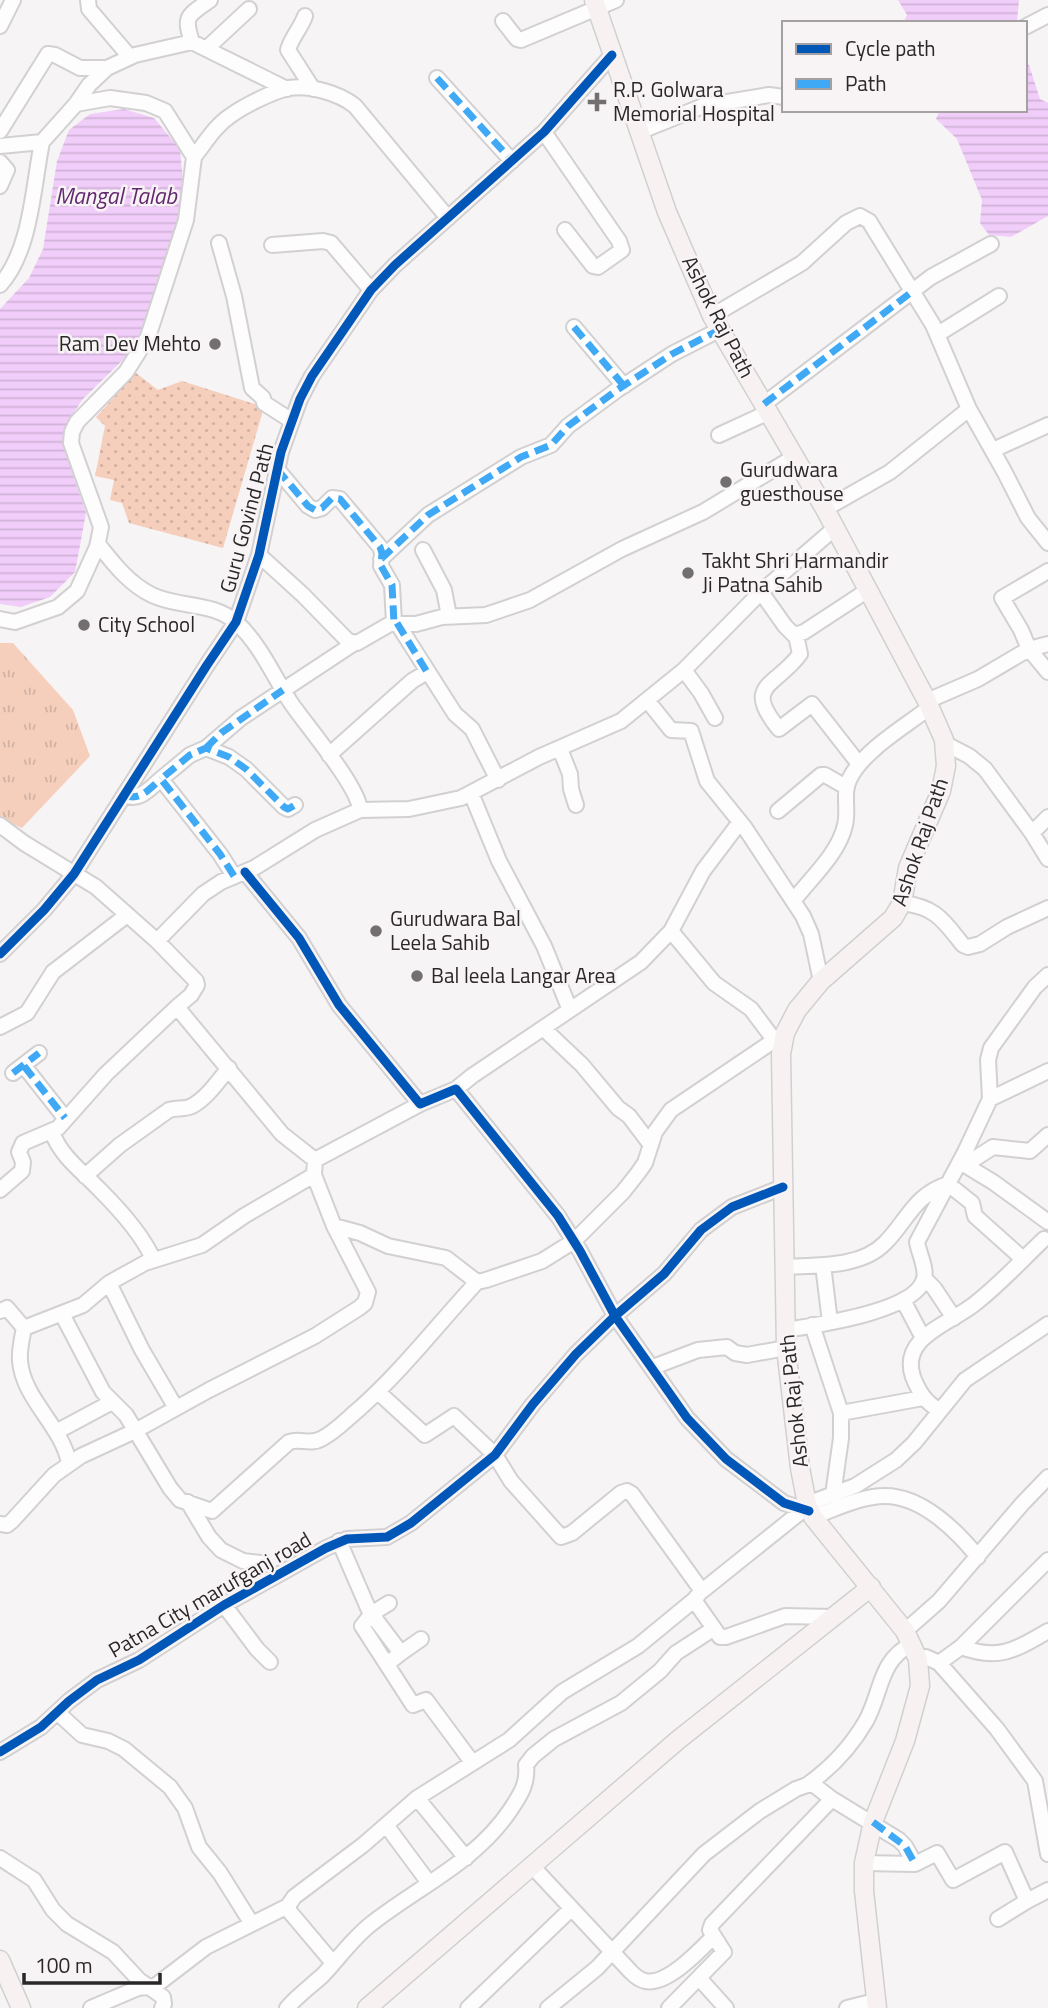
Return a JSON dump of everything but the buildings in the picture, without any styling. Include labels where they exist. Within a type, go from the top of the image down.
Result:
[{"type":"main road","name":"Ashok Raj Path","points":[[596,3],[667,212],[716,323],[825,509],[929,704],[944,743],[946,766],[941,791],[908,868],[902,902],[893,918],[821,981],[797,1010],[780,1037],[786,1339],[800,1468],[808,1511],[871,1587],[912,1645]]},
{"type":"main road","points":[[367,2008],[678,1740],[871,1587]]},
{"type":"main road","points":[[876,2004],[864,1891],[864,1863],[873,1822],[920,1686],[912,1645]]},
{"type":"main road","points":[[0,1960],[21,2008]]},
{"type":"street","points":[[0,26],[13,0]]},
{"type":"street","points":[[88,0],[89,9],[131,57]]},
{"type":"street","points":[[192,42],[186,25],[187,19],[210,0]]},
{"type":"street","points":[[503,21],[517,39],[521,40],[596,3],[616,0]]},
{"type":"street","points":[[206,49],[249,9]]},
{"type":"street","points":[[1027,26],[1048,15]]},
{"type":"street","points":[[305,16],[300,31],[288,50],[313,89]]},
{"type":"street","points":[[0,285],[11,273],[23,244],[42,142],[89,85],[107,68],[131,57],[192,42],[287,89]]},
{"type":"street","points":[[0,131],[48,54],[80,68],[107,68]]},
{"type":"street","name":"Guru Govind Path","points":[[0,954],[75,874],[236,622],[259,555],[277,470],[292,421],[312,376],[371,290],[395,265],[544,132],[612,55]]},
{"type":"street","points":[[437,78],[512,161]]},
{"type":"street","points":[[0,619],[15,622],[58,607],[77,591],[98,544],[101,527],[71,443],[72,432],[77,422],[126,372],[148,337],[186,220],[194,157],[228,117],[287,89],[313,89],[341,96],[355,106],[448,218]]},
{"type":"street","points":[[639,132],[703,106],[769,95],[782,97]]},
{"type":"street","points":[[76,104],[110,99],[156,106],[164,111],[194,157]]},
{"type":"street","points":[[544,132],[619,241],[622,250],[601,267],[593,266],[565,230]]},
{"type":"street","points":[[0,146],[42,142]]},
{"type":"street","points":[[0,162],[7,170],[0,186]]},
{"type":"street","points":[[381,559],[428,515],[521,457],[551,445],[568,425],[802,263],[846,223],[860,216],[869,221],[938,334],[969,409],[1028,518],[1048,543]]},
{"type":"street","points":[[272,245],[323,241],[331,243],[371,290]]},
{"type":"street","points":[[219,243],[234,296],[252,388],[264,402],[292,421]]},
{"type":"street","points":[[719,435],[767,408],[913,291],[942,271],[991,244]]},
{"type":"street","points":[[938,334],[999,296]]},
{"type":"street","points":[[573,327],[624,386]]},
{"type":"street","points":[[825,509],[890,471],[969,409]]},
{"type":"street","points":[[993,450],[1048,425]]},
{"type":"street","points":[[125,795],[137,797],[190,755],[206,748],[221,733],[353,644],[396,623],[416,624],[449,616],[486,615],[541,595],[622,549],[703,512],[794,457]]},
{"type":"street","points":[[277,470],[308,506],[315,510],[332,498],[340,499],[380,547],[381,566],[393,584],[396,623],[455,714],[472,729],[498,780]]},
{"type":"street","points":[[157,942],[203,894],[221,881],[239,874],[322,827],[360,810],[425,807],[471,793],[539,757],[621,721],[684,670],[761,592],[835,528]]},
{"type":"street","points":[[98,544],[121,573],[152,596],[204,606],[236,622],[259,651],[329,755],[358,799],[360,810]]},
{"type":"street","points":[[423,550],[444,590],[449,616]]},
{"type":"street","points":[[259,555],[353,644]]},
{"type":"street","points":[[1048,571],[1002,598],[1029,649],[1048,672]]},
{"type":"street","points":[[796,635],[868,590]]},
{"type":"street","points":[[761,592],[785,626],[796,635]]},
{"type":"street","points":[[796,635],[800,654],[768,685],[761,697],[762,705],[779,729],[812,704],[859,764]]},
{"type":"street","points":[[794,900],[825,863],[841,836],[845,824],[846,787],[859,764],[929,704],[1029,649],[1048,644]]},
{"type":"street","points":[[684,670],[715,718]]},
{"type":"street","points":[[329,755],[412,681],[427,672]]},
{"type":"street","points":[[647,700],[671,730],[691,731],[707,781],[740,822],[794,900],[810,934],[821,981]]},
{"type":"street","points":[[944,743],[978,761],[1032,832],[1048,859]]},
{"type":"street","points":[[206,748],[229,757],[247,769],[284,807],[288,809],[295,805]]},
{"type":"street","points":[[559,749],[570,774],[576,805]]},
{"type":"street","points":[[778,811],[821,775],[846,787]]},
{"type":"street","points":[[161,779],[220,854],[299,938],[339,1005],[420,1104]]},
{"type":"street","points":[[471,793],[499,861],[544,946],[570,1010]]},
{"type":"street","points":[[1032,832],[1048,817]]},
{"type":"street","points":[[24,1328],[62,1314],[91,1299],[129,1270],[153,1259],[182,1253],[202,1245],[314,1168],[420,1104],[456,1089],[628,973],[671,931],[703,871],[740,822]]},
{"type":"street","points":[[0,825],[96,887],[157,942],[197,985],[191,995],[106,1074],[52,1132],[23,1143],[19,1152],[23,1161],[22,1171],[0,1190]]},
{"type":"street","points":[[902,902],[917,904],[935,912],[968,947],[980,944],[1007,927],[1048,908]]},
{"type":"street","points":[[0,1027],[27,1013],[53,972],[127,915]]},
{"type":"street","points":[[62,1314],[107,1398],[126,1415],[170,1488],[180,1500],[208,1510],[218,1508],[284,1446],[294,1440],[318,1441],[378,1392],[400,1371],[477,1282],[542,1261],[574,1241],[630,1184],[645,1163],[659,1126],[676,1105],[780,1037],[751,1009],[713,983],[671,931]]},
{"type":"street","points":[[653,1367],[698,1350],[727,1348],[747,1355],[812,1325],[874,1312],[903,1300],[916,1291],[925,1271],[917,1242],[948,1184],[963,1163],[990,1099],[988,1060],[991,1048],[1035,987],[1048,975]]},
{"type":"street","points":[[0,1524],[7,1525],[12,1521],[54,1475],[69,1463],[135,1432],[315,1336],[365,1303],[368,1292],[365,1284],[334,1226],[314,1168],[282,1134],[178,1006]]},
{"type":"street","points":[[543,1028],[629,1116],[651,1145]]},
{"type":"street","points":[[39,1053],[19,1069],[65,1118]]},
{"type":"street","points":[[85,1176],[112,1151],[169,1110],[188,1108],[200,1100],[229,1068]]},
{"type":"street","points":[[990,1099],[1048,1071]]},
{"type":"street","points":[[456,1089],[546,1199],[574,1241],[615,1316],[687,1418],[726,1459],[784,1503],[808,1511],[875,1497],[897,1498],[940,1520],[964,1540],[978,1557]]},
{"type":"street","points":[[52,1132],[66,1156],[103,1192],[139,1235],[153,1259]]},
{"type":"street","points":[[963,1163],[993,1147],[1030,1151],[1048,1135]]},
{"type":"street","points":[[963,1163],[1048,1222]]},
{"type":"street","points":[[948,1184],[972,1202],[975,1216],[1023,1259]]},
{"type":"street","points":[[785,1267],[853,1260],[876,1250],[885,1244],[915,1205],[932,1190],[948,1184]]},
{"type":"street","name":"Patna City marufganj road","points":[[0,1752],[31,1734],[97,1680],[139,1660],[224,1605],[339,1541],[376,1539],[395,1534],[439,1502],[495,1455],[567,1364],[615,1316],[654,1283],[701,1230],[719,1216],[752,1198],[783,1187]]},
{"type":"street","points":[[334,1226],[360,1233],[388,1247],[446,1258],[477,1282]]},
{"type":"street","points":[[939,1410],[923,1398],[913,1375],[911,1361],[915,1347],[923,1338],[976,1304],[1047,1239]]},
{"type":"street","points":[[823,1265],[830,1322]]},
{"type":"street","points":[[924,1278],[938,1293],[954,1318]]},
{"type":"street","points":[[109,1283],[152,1370],[176,1408]]},
{"type":"street","points":[[903,1300],[923,1338]]},
{"type":"street","points":[[0,1311],[7,1308],[24,1328],[20,1352],[22,1370],[35,1399],[67,1453],[69,1463]]},
{"type":"street","points":[[91,2008],[163,1982],[201,1950],[288,1906],[294,1897],[417,1798],[509,1740],[562,1692],[638,1646],[808,1511],[896,1460],[914,1443],[965,1380],[1048,1324]]},
{"type":"street","points":[[812,1325],[841,1413],[841,1438],[833,1495]]},
{"type":"street","points":[[378,1392],[425,1435],[454,1416],[495,1455],[512,1481],[561,1537],[572,1533],[621,1493],[627,1491],[632,1494],[698,1596],[713,1629],[720,1637],[785,1616],[832,1617]]},
{"type":"street","points":[[841,1413],[923,1398]]},
{"type":"street","points":[[56,1432],[112,1402]]},
{"type":"street","points":[[548,2008],[597,1968],[713,1847],[769,1805],[826,1772],[852,1742],[870,1713],[889,1663],[902,1649],[912,1645],[934,1606],[1048,1477]]},
{"type":"street","points":[[188,1502],[205,1531],[221,1550],[243,1561],[261,1563]]},
{"type":"street","points":[[339,1541],[370,1613],[401,1653]]},
{"type":"street","points":[[939,1662],[961,1647],[1048,1560]]},
{"type":"street","points":[[388,1603],[370,1613],[362,1626],[413,1705],[426,1700],[472,1762]]},
{"type":"street","points":[[224,1605],[270,1662]]},
{"type":"street","points":[[288,2008],[370,1925],[466,1858],[490,1836],[527,1782],[526,1765],[533,1756],[554,1739],[621,1703],[660,1671],[676,1653],[713,1629]]},
{"type":"street","points":[[961,1647],[978,1653],[998,1654],[1018,1648],[1048,1631]]},
{"type":"street","points":[[387,1664],[421,1639]]},
{"type":"street","points":[[912,1645],[926,1657],[939,1662],[1044,1790],[1048,1854]]},
{"type":"street","points":[[57,1712],[82,1734],[108,1741],[124,1749],[170,1787],[185,1808],[199,1847],[220,1873],[252,1924]]},
{"type":"street","points":[[807,1785],[814,1785],[832,1799],[873,1822],[905,1846],[915,1864]]},
{"type":"street","points":[[417,1798],[466,1858]]},
{"type":"street","points":[[669,2008],[724,1952],[710,1930],[712,1924],[832,1799]]},
{"type":"street","points":[[386,1825],[429,1884]]},
{"type":"street","points":[[864,1863],[915,1864],[937,1853],[953,1880],[1005,1852],[1027,1901]]},
{"type":"street","points":[[0,1858],[34,1880],[53,1910],[67,1924],[113,1952],[148,1987],[165,1999],[162,2008]]},
{"type":"street","points":[[532,1866],[638,1978],[649,1982],[675,1971],[713,1936]]},
{"type":"street","points":[[998,1919],[1048,1890]]},
{"type":"street","points":[[288,1906],[296,1920],[333,1963]]},
{"type":"street","points":[[468,2008],[571,1909]]},
{"type":"street","points":[[699,1978],[726,2008]]},
{"type":"street","points":[[848,2008],[876,2004]]},
{"type":"green space","points":[[136,373],[158,390],[182,381],[264,407],[223,548],[129,523],[122,503],[110,500],[114,480],[95,476],[105,426],[96,417]]},
{"type":"green space","points":[[0,643],[13,643],[73,710],[90,756],[22,828],[0,816]]},
{"type":"water","points":[[898,0],[1019,0],[1017,21],[904,21],[907,15]]},
{"type":"water","points":[[1027,64],[1029,65],[1040,99],[1048,103],[1048,216],[1011,237],[989,235],[980,223],[982,200],[957,139],[936,119],[939,112],[1027,112]]},
{"type":"water","name":"Mangal Talab","points":[[124,109],[154,118],[180,149],[184,192],[168,267],[133,350],[82,400],[71,417],[63,445],[86,513],[75,572],[50,597],[21,607],[0,604],[0,309],[29,278],[43,249],[57,161],[69,130],[90,114]]},
{"type":"marked path","points":[[437,78],[512,161]]},
{"type":"marked path","points":[[764,404],[913,291]]},
{"type":"marked path","points":[[574,327],[624,386]]},
{"type":"marked path","points":[[381,559],[428,515],[521,457],[551,445],[568,426],[617,390],[672,354],[719,330]]},
{"type":"marked path","points":[[277,469],[308,506],[315,510],[322,508],[332,498],[340,499],[380,547],[381,566],[392,585],[394,623]]},
{"type":"marked path","points":[[397,623],[427,672]]},
{"type":"marked path","points":[[206,748],[221,733],[283,690]]},
{"type":"marked path","points":[[234,876],[161,779],[190,755],[206,748],[229,757],[246,769],[284,807],[288,809],[295,805]]},
{"type":"marked path","points":[[125,795],[140,795],[161,779]]},
{"type":"marked path","points":[[13,1073],[39,1053]]},
{"type":"marked path","points":[[24,1066],[65,1118]]},
{"type":"marked path","points":[[873,1822],[905,1846],[915,1864]]},
{"type":"cycle path","points":[[0,954],[44,910],[74,874],[236,622],[259,555],[281,452],[300,399],[312,376],[371,290],[395,265],[544,132],[612,55]]},
{"type":"cycle path","points":[[245,872],[299,938],[339,1005],[420,1104],[456,1089],[558,1216],[615,1316],[687,1418],[726,1459],[784,1503],[809,1511]]},
{"type":"cycle path","points":[[0,1752],[41,1727],[97,1680],[139,1660],[224,1605],[326,1548],[347,1539],[387,1537],[411,1523],[495,1455],[533,1404],[576,1354],[664,1274],[701,1230],[732,1207],[783,1187]]},
{"type":"place","name":"R.P. Golwara Memorial Hospital","points":[[597,102]]},
{"type":"place","name":"Ram Dev Mehto","points":[[215,344]]},
{"type":"place","name":"Gurudwara guesthouse","points":[[726,482]]},
{"type":"place","name":"Takht Shri Harmandir Ji Patna Sahib","points":[[688,573]]},
{"type":"place","name":"City School","points":[[84,625]]},
{"type":"place","name":"Gurudwara Bal Leela Sahib","points":[[376,931]]},
{"type":"place","name":"Bal leela Langar Area","points":[[417,976]]}]
